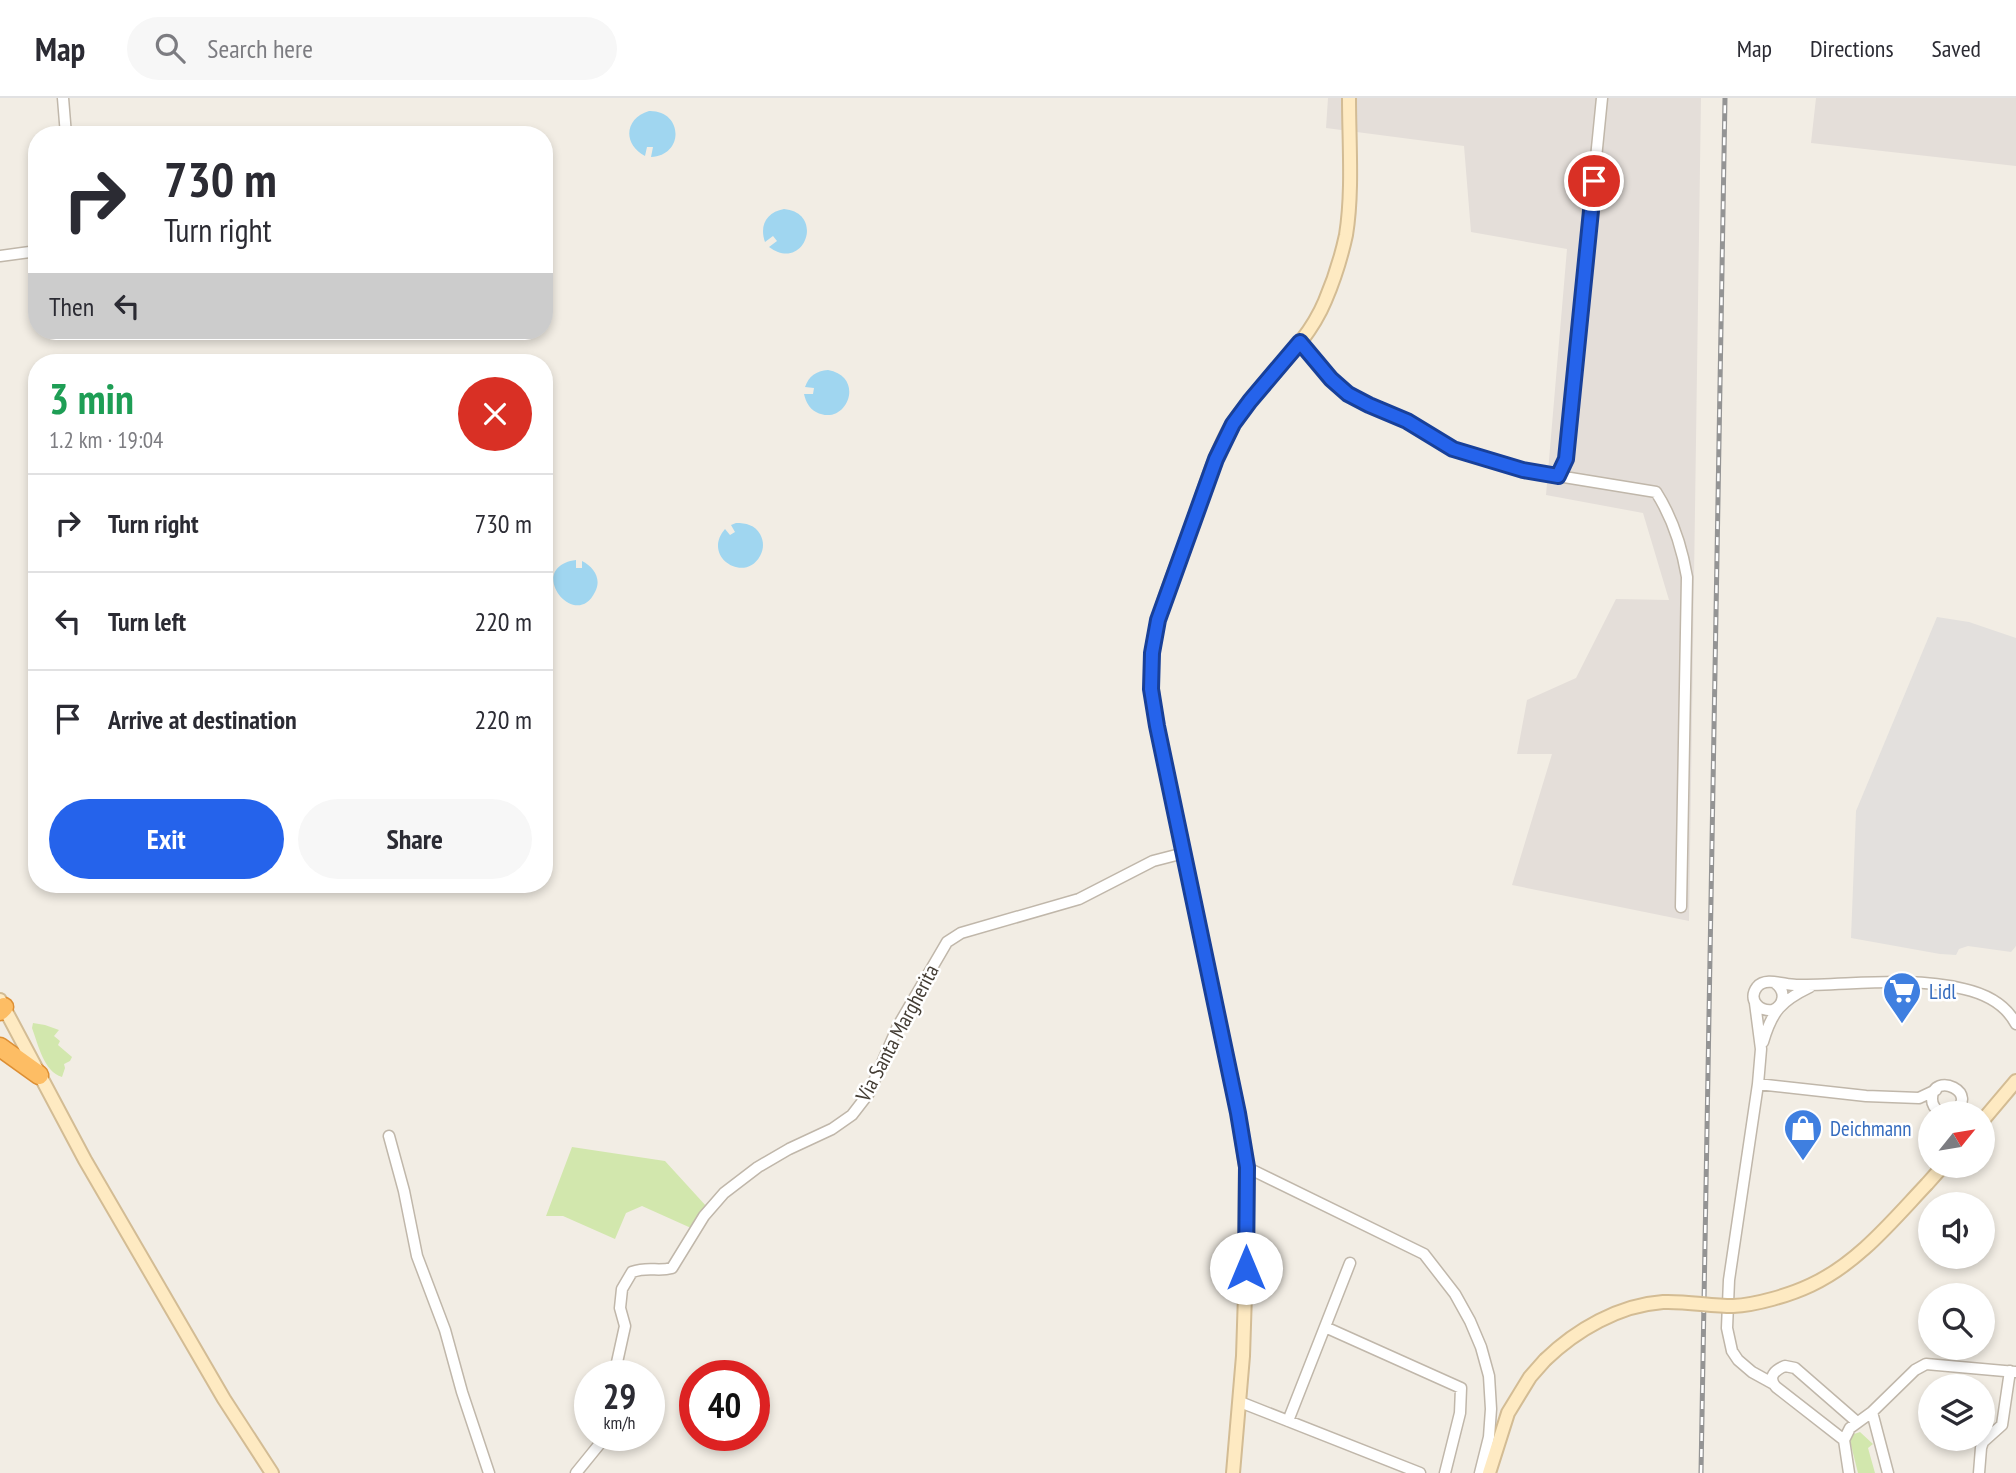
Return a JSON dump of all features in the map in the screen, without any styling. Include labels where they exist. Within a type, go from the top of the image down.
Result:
[{"type":"highway","points":[[0,1047],[39,1075]]},
{"type":"street","points":[[62,98],[65,126]]},
{"type":"street","points":[[1233,1473],[1244,1356],[1247,1167],[1151,689],[1152,653],[1158,620],[1216,459],[1233,424],[1300,342],[1324,303],[1340,261],[1346,233],[1349,191],[1349,98]]},
{"type":"street","points":[[1558,476],[1566,459],[1602,98]]},
{"type":"street","points":[[0,256],[28,252]]},
{"type":"street","points":[[1300,342],[1331,379],[1348,394],[1407,421],[1453,449],[1523,470],[1656,492],[1683,557],[1686,577],[1681,907]]},
{"type":"street","name":"Via Santa Margherita","points":[[618,1360],[625,1326],[621,1308],[622,1289],[632,1272],[645,1268],[672,1268],[704,1216],[724,1193],[758,1167],[832,1129],[852,1115],[869,1093],[898,1026],[947,942],[961,933],[1079,899],[1153,861],[1184,853]]},
{"type":"street","points":[[1844,1440],[1772,1383],[1738,1360],[1732,1351],[1727,1328],[1729,1280],[1758,1084],[1760,1049],[1754,994],[1758,986],[1766,982],[1796,986],[1867,982],[1941,985],[1967,990],[1992,1000],[2003,1006],[2015,1022]]},
{"type":"street","points":[[1760,1049],[1769,1022],[1781,1004],[1782,990],[1775,983]]},
{"type":"street","points":[[1755,1003],[1763,1010],[1773,1010],[1815,984]]},
{"type":"street","points":[[1,1006],[93,1173],[224,1399],[272,1473]]},
{"type":"street","points":[[1995,1105],[2016,1081]]},
{"type":"street","points":[[1758,1084],[1866,1096],[1919,1098],[1926,1101]]},
{"type":"street","points":[[1919,1098],[1950,1085],[1958,1089],[1961,1101]]},
{"type":"street","points":[[1934,1101],[1932,1097],[1936,1090]]},
{"type":"street","points":[[389,1136],[404,1191],[417,1256],[445,1330],[489,1473]]},
{"type":"street","points":[[1247,1167],[1424,1254],[1455,1294],[1470,1321],[1489,1376],[1490,1428],[1480,1473]]},
{"type":"street","points":[[1489,1473],[1508,1413],[1530,1377],[1558,1347],[1591,1325],[1623,1311],[1662,1302],[1736,1306],[1810,1286],[1841,1268],[1871,1243],[1932,1178]]},
{"type":"street","points":[[1289,1421],[1350,1263]]},
{"type":"street","points":[[1325,1327],[1461,1388],[1460,1413],[1445,1473]]},
{"type":"street","points":[[1849,1473],[1844,1440],[1847,1432],[1915,1370],[1926,1364],[2013,1371],[2002,1425],[1983,1441],[1980,1448],[1979,1473]]},
{"type":"street","points":[[1772,1383],[1772,1376],[1780,1368],[1795,1368],[1857,1422]]},
{"type":"street","points":[[1240,1402],[1420,1473]]},
{"type":"street","points":[[1872,1412],[1888,1473]]},
{"type":"street","points":[[576,1473],[594,1451]]},
{"type":"shaded area","points":[[1328,98],[1701,98],[1689,921],[1512,885],[1552,754],[1517,754],[1527,700],[1576,678],[1616,599],[1669,600],[1643,513],[1546,495],[1567,249],[1471,232],[1464,146],[1326,128]]},
{"type":"shaded area","points":[[1816,98],[2016,98],[2016,166],[1811,143]]},
{"type":"shaded area","points":[[1937,617],[1969,622],[2016,638],[2016,946],[2011,952],[1968,946],[1959,949],[1956,955],[1940,954],[1851,938],[1856,811]]},
{"type":"green space","points":[[33,1023],[59,1030],[54,1036],[60,1041],[58,1045],[72,1057],[64,1064],[62,1077],[46,1064],[32,1028]]},
{"type":"green space","points":[[572,1147],[665,1161],[707,1207],[691,1228],[642,1206],[626,1213],[615,1239],[563,1216],[546,1216]]},
{"type":"green space","points":[[1860,1432],[1873,1444],[1868,1448],[1875,1473],[1858,1473],[1850,1441],[1854,1434]]},
{"type":"water","points":[[649,111],[668,117],[676,133],[670,149],[651,157],[653,147],[647,147],[645,156],[633,145],[629,132],[635,119]]},
{"type":"water","points":[[784,209],[797,213],[804,220],[807,230],[800,247],[792,253],[781,253],[769,247],[777,241],[773,236],[765,242],[763,236],[764,225],[769,216]]},
{"type":"water","points":[[828,370],[840,374],[847,382],[849,391],[843,408],[827,415],[811,409],[804,394],[813,394],[814,388],[805,387],[811,377]]},
{"type":"water","points":[[736,523],[756,528],[763,542],[760,556],[745,568],[728,564],[718,549],[719,539],[725,529],[730,535],[735,532],[731,525]]},
{"type":"water","points":[[576,560],[576,568],[582,568],[582,561],[596,574],[598,583],[586,603],[576,605],[566,602],[558,594],[554,574],[561,565]]},
{"type":"railway","points":[[1701,1473],[1725,98]]},
{"type":"place","name":"Lidl","points":[[1902,1025]]},
{"type":"place","name":"Deichmann","points":[[1803,1162]]},
{"type":"route","points":[[1246,1268],[1247,1167],[1151,689],[1152,653],[1158,620],[1216,459],[1233,424],[1300,342],[1331,379],[1348,394],[1407,421],[1453,449],[1523,470],[1558,476],[1566,459],[1594,181]]}]
